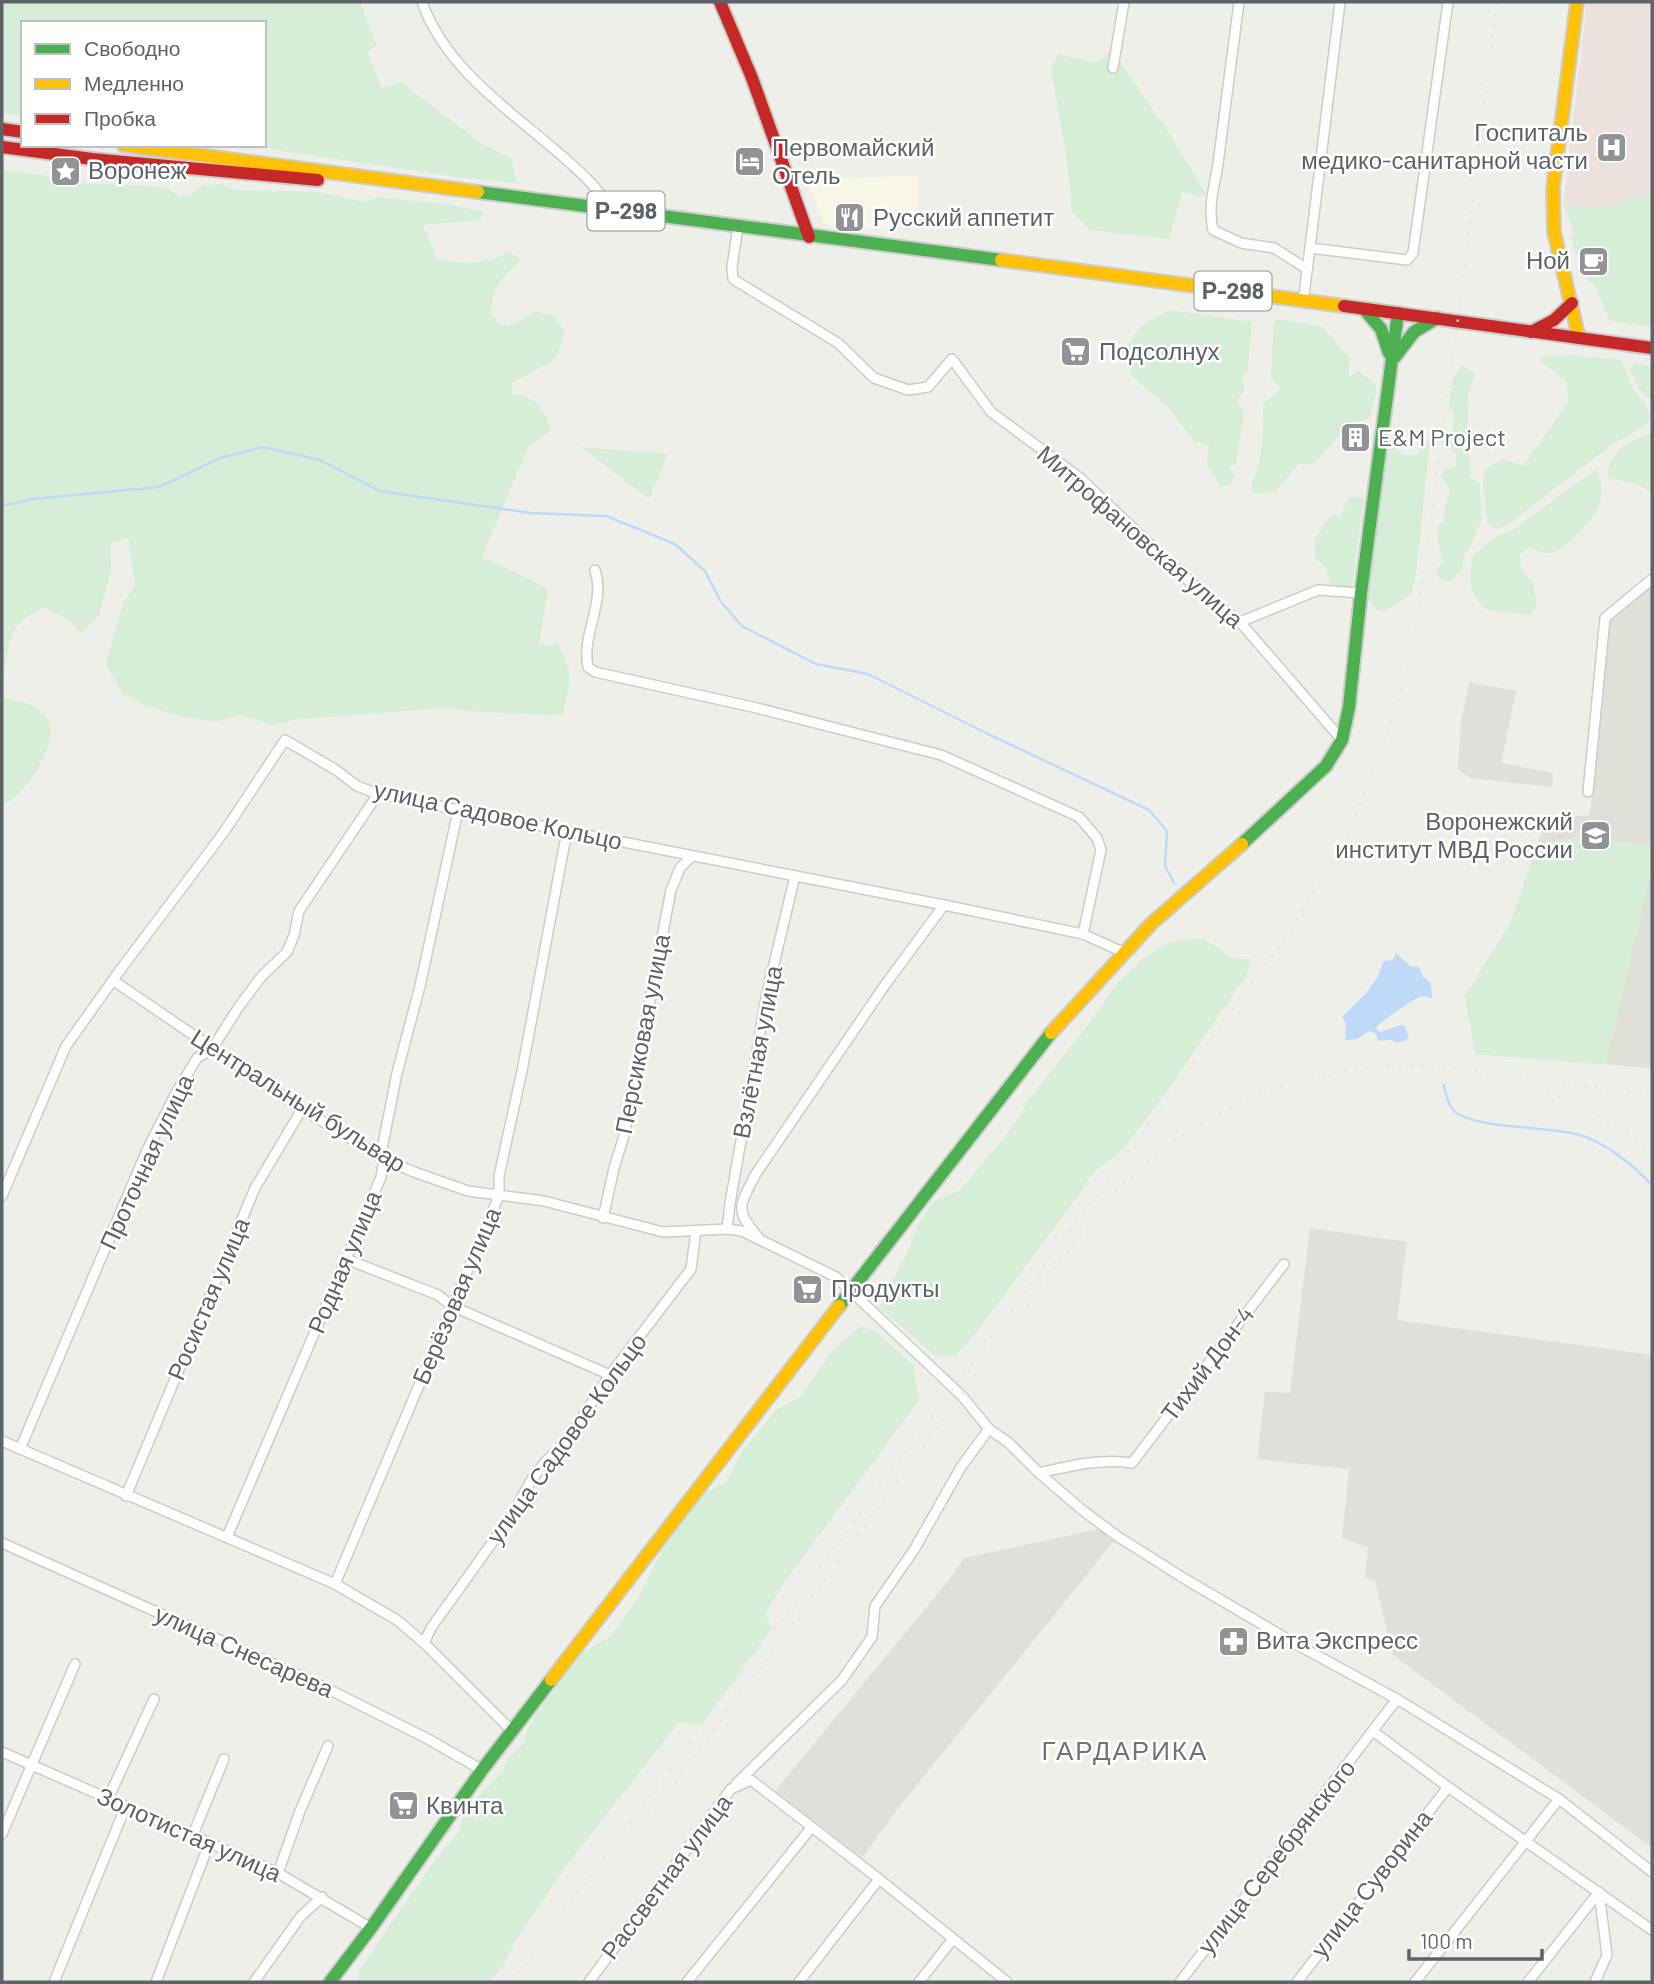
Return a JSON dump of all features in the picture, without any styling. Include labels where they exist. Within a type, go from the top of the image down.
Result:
[{"type":"main road","points":[[720,2],[756,89],[809,237]]},
{"type":"main road","points":[[1577,2],[1553,188],[1554,232],[1579,338]]},
{"type":"main road","points":[[2,130],[21,132]]},
{"type":"main road","name":"Р-298","points":[[2,147],[92,159],[272,176],[443,188]]},
{"type":"main road","name":"Р-298","points":[[139,147],[809,237],[1068,268],[1652,348]]},
{"type":"main road","points":[[1531,332],[1554,320],[1572,303]]},
{"type":"main road","points":[[1364,309],[1377,323],[1385,338],[1391,363]]},
{"type":"main road","points":[[332,1982],[482,1770],[1044,1040],[1151,924],[1304,789],[1326,766],[1342,740],[1349,707],[1361,593],[1398,313]]},
{"type":"main road","points":[[1391,363],[1406,339],[1437,318]]},
{"type":"street","points":[[422,2],[430,24],[463,66],[503,108],[593,184],[612,209]]},
{"type":"street","points":[[1113,68],[1124,2]]},
{"type":"street","points":[[1239,2],[1219,157],[1209,211],[1213,230],[1241,243],[1274,248],[1307,269]]},
{"type":"street","points":[[1303,302],[1340,2]]},
{"type":"street","points":[[1310,248],[1407,260],[1413,253],[1448,2]]},
{"type":"street","name":"Митрофановская улица","points":[[737,227],[733,279],[838,344],[874,378],[908,390],[928,387],[952,359],[990,412],[1079,477],[1190,582],[1240,622],[1342,740]]},
{"type":"street","points":[[595,570],[599,583],[598,600],[585,653],[588,667],[595,672],[757,708],[941,755],[1079,817],[1097,838],[1101,849],[1083,934]]},
{"type":"street","points":[[1588,792],[1605,618],[1652,579]]},
{"type":"street","points":[[1240,622],[1318,590],[1361,593]]},
{"type":"street","name":"улица Садовое Кольцо","points":[[2,1196],[66,1046],[224,832],[285,740],[358,786],[378,794],[1083,934],[1125,953]]},
{"type":"street","name":"Проточная улица","points":[[20,1449],[147,1150],[176,1094],[197,1058],[212,1049],[261,977],[287,951],[294,935],[299,911],[378,794]]},
{"type":"street","name":"Родная улица","points":[[227,1537],[381,1177],[384,1159],[382,1149],[397,1073],[420,986],[458,811]]},
{"type":"street","name":"Берёзовая улица","points":[[335,1584],[499,1196],[499,1176],[522,1071],[567,831]]},
{"type":"street","name":"Персиковая улица","points":[[603,1218],[624,1136],[671,890],[680,869],[692,856]]},
{"type":"street","name":"Взлётная улица","points":[[727,1229],[767,993],[795,876]]},
{"type":"street","points":[[759,1239],[741,1212],[742,1202],[755,1175],[885,985],[944,905]]},
{"type":"street","name":"Центральный бульвар","points":[[114,981],[302,1109],[384,1159],[468,1191],[544,1201],[663,1232],[727,1229],[742,1231],[835,1277],[962,1396],[989,1429],[1009,1443],[1039,1473],[1108,1529],[1174,1572],[1294,1643],[1397,1699],[1559,1799],[1652,1872]]},
{"type":"street","name":"Росистая улица","points":[[126,1496],[256,1188],[302,1109]]},
{"type":"street","name":"улица Садовое Кольцо","points":[[424,1643],[431,1628],[512,1515],[532,1479],[565,1443],[610,1375],[691,1269],[696,1231]]},
{"type":"street","points":[[346,1259],[438,1296],[452,1306],[610,1375]]},
{"type":"street","name":"Тихий Дон-4","points":[[1039,1473],[1102,1461],[1132,1463],[1284,1264]]},
{"type":"street","points":[[732,1789],[842,1680],[872,1637],[874,1606],[914,1550],[961,1467],[989,1429]]},
{"type":"street","points":[[2,1441],[335,1584],[397,1620],[424,1643],[513,1732]]},
{"type":"street","name":"улица Снесарева","points":[[2,1543],[320,1685],[428,1739],[482,1770]]},
{"type":"street","points":[[2,1833],[75,1664]]},
{"type":"street","points":[[108,1799],[154,1699]]},
{"type":"street","name":"улица Серебрянского","points":[[1180,1982],[1397,1699]]},
{"type":"street","points":[[1374,1732],[1652,1930]]},
{"type":"street","points":[[278,1873],[300,1811],[328,1746]]},
{"type":"street","name":"Золотистая улица","points":[[2,1752],[278,1873],[371,1928]]},
{"type":"street","points":[[192,1837],[224,1759]]},
{"type":"street","name":"Рассветная улица","points":[[589,1982],[732,1789],[751,1780],[811,1828]]},
{"type":"street","name":"улица Суворина","points":[[1297,1982],[1448,1787]]},
{"type":"street","points":[[1415,1982],[1559,1799]]},
{"type":"street","points":[[54,1982],[125,1808]]},
{"type":"street","points":[[687,1982],[811,1828],[1007,1982]]},
{"type":"street","points":[[156,1982],[209,1844]]},
{"type":"street","points":[[799,1982],[879,1879]]},
{"type":"street","points":[[1528,1982],[1599,1892]]},
{"type":"street","points":[[1594,1982],[1607,1955],[1599,1892]]},
{"type":"street","points":[[254,1982],[301,1916],[322,1897]]},
{"type":"street","points":[[919,1982],[953,1939]]},
{"type":"shaded area","name":"Госпиталь медико-санитарной части","points":[[1587,2],[1652,2],[1652,215],[1563,205]]},
{"type":"shaded area","points":[[917,175],[917,216],[905,225],[891,230],[824,224],[807,181]]},
{"type":"shaded area","name":"Воронежский институт МВД России","points":[[1652,585],[1652,1076],[1651,1068],[1476,1054],[1465,996],[1510,924],[1543,828],[1574,816],[1590,815],[1607,620]]},
{"type":"shaded area","points":[[1469,682],[1516,691],[1501,763],[1553,773],[1552,787],[1470,778],[1458,769],[1461,723]]},
{"type":"shaded area","points":[[1310,1228],[1407,1242],[1397,1320],[1652,1355],[1652,1848],[1393,1655],[1375,1581],[1365,1578],[1368,1547],[1342,1538],[1349,1469],[1257,1459],[1265,1392],[1290,1393]]},
{"type":"shaded area","points":[[1099,1529],[1114,1541],[899,1807],[862,1858],[775,1791],[964,1558]]},
{"type":"green space","points":[[2,2],[360,2],[377,46],[367,52],[382,88],[401,82],[482,144],[511,159],[517,183],[464,178],[256,147],[266,147],[266,21],[21,21],[21,116],[2,113]]},
{"type":"green space","points":[[1112,50],[1171,136],[1206,194],[1201,196],[1182,192],[1169,239],[1090,230],[1072,212],[1068,165],[1051,70],[1058,54],[1096,63]]},
{"type":"green space","points":[[2,170],[44,175],[76,183],[166,187],[179,196],[190,195],[203,185],[222,184],[236,190],[319,192],[364,202],[377,197],[447,204],[484,212],[480,220],[423,225],[438,260],[475,262],[510,252],[521,261],[503,277],[494,295],[490,312],[500,324],[509,326],[536,312],[553,315],[565,333],[556,358],[511,384],[512,393],[537,402],[551,431],[529,445],[482,557],[548,589],[539,644],[558,645],[567,665],[570,680],[562,716],[446,708],[299,719],[274,725],[238,714],[218,722],[183,717],[149,707],[122,693],[106,664],[123,603],[135,586],[128,537],[110,544],[111,570],[99,615],[80,634],[68,619],[43,607],[31,614],[12,634],[2,677]]},
{"type":"green space","points":[[1652,194],[1652,327],[1610,321],[1595,285],[1588,282],[1587,277],[1591,275],[1582,252],[1576,255],[1571,237],[1575,234],[1563,205],[1605,209]]},
{"type":"green space","points":[[1169,310],[1252,322],[1248,369],[1242,377],[1244,391],[1237,400],[1244,415],[1236,463],[1229,469],[1235,476],[1230,486],[1221,486],[1207,465],[1209,444],[1195,442],[1167,406],[1132,376],[1123,351],[1140,327]]},
{"type":"green space","points":[[1279,319],[1323,327],[1349,358],[1349,377],[1359,371],[1375,384],[1376,394],[1370,418],[1347,426],[1314,464],[1299,464],[1276,491],[1254,494],[1251,484],[1261,454],[1263,403],[1276,394],[1280,386],[1271,378],[1274,322]]},
{"type":"green space","points":[[1574,355],[1621,360],[1634,391],[1644,402],[1650,415],[1648,424],[1607,449],[1515,519],[1497,529],[1488,524],[1483,486],[1485,469],[1503,460],[1524,465],[1568,402],[1566,381],[1541,362],[1543,356]]},
{"type":"green space","points":[[1634,362],[1652,368],[1652,401],[1638,388],[1630,369]]},
{"type":"green space","points":[[1461,365],[1476,374],[1471,383],[1467,423],[1470,477],[1480,484],[1481,521],[1465,553],[1462,569],[1450,581],[1440,579],[1436,570],[1443,561],[1437,537],[1438,526],[1444,520],[1444,509],[1450,490],[1441,475],[1444,469],[1456,466],[1456,454],[1446,446],[1446,441],[1453,435],[1454,413],[1449,406],[1452,381]]},
{"type":"green space","points":[[1652,434],[1652,494],[1640,485],[1609,478],[1608,470],[1615,455],[1629,443]]},
{"type":"green space","points":[[1387,440],[1402,455],[1417,455],[1424,441],[1430,442],[1415,580],[1410,595],[1384,612],[1376,609],[1368,599]]},
{"type":"green space","points":[[581,447],[668,454],[649,499]]},
{"type":"green space","points":[[1596,469],[1602,489],[1601,498],[1588,522],[1558,550],[1544,553],[1530,547],[1519,555],[1522,572],[1532,581],[1537,604],[1529,615],[1484,609],[1471,584],[1473,555],[1497,536],[1514,529]]},
{"type":"green space","points":[[1350,497],[1364,498],[1352,587],[1332,587],[1324,565],[1316,559],[1314,540],[1331,516],[1340,516]]},
{"type":"green space","points":[[2,698],[38,709],[51,727],[46,753],[39,767],[21,791],[2,805]]},
{"type":"green space","name":"Воронежский институт МВД России","points":[[1584,836],[1652,846],[1652,868],[1606,1065],[1476,1054],[1465,996],[1510,924],[1538,844]]},
{"type":"green space","points":[[1203,938],[1234,959],[1251,959],[1247,974],[1157,1105],[1124,1147],[1093,1174],[972,1338],[956,1355],[936,1356],[879,1308],[920,1221],[934,1201],[960,1190],[1005,1137],[1034,1093],[1118,983],[1147,955],[1172,942]]},
{"type":"green space","points":[[861,1326],[876,1332],[913,1365],[919,1400],[783,1584],[765,1614],[772,1628],[702,1724],[679,1722],[569,1862],[514,1943],[501,1969],[489,1982],[358,1982],[359,1971],[435,1860],[459,1832],[465,1811],[502,1772],[508,1759],[525,1741],[527,1731],[537,1713],[583,1652],[610,1637],[637,1600],[663,1548],[700,1497],[728,1480],[742,1451],[777,1409],[800,1397],[835,1348]]},
{"type":"water","points":[[1396,953],[1410,966],[1419,967],[1423,977],[1431,983],[1432,999],[1417,998],[1376,1028],[1379,1032],[1405,1026],[1409,1039],[1397,1043],[1391,1040],[1378,1041],[1376,1034],[1369,1031],[1357,1039],[1345,1040],[1346,1023],[1342,1017],[1366,993],[1377,978],[1384,961],[1393,960]]},
{"type":"waterway","points":[[2,506],[33,499],[159,487],[220,458],[263,447],[320,460],[379,491],[530,513],[606,516],[675,544],[705,571],[721,602],[742,626],[816,664],[868,674],[1149,810],[1167,831],[1165,866],[1174,883]]},
{"type":"waterway","points":[[1444,1085],[1450,1105],[1458,1114],[1499,1125],[1563,1131],[1587,1137],[1617,1155],[1652,1185]]},
{"type":"railway","points":[[512,1982],[1285,938],[1336,855],[1355,817],[1385,740],[1406,674],[1419,607],[1497,2]]},
{"type":"railway","points":[[1021,1314],[1093,1219],[1150,1159],[1185,1133],[1222,1111],[1261,1093],[1345,1070],[1431,1066],[1652,1095]]},
{"type":"railway","points":[[1527,1085],[1593,1113],[1652,1152]]},
{"type":"railway","points":[[655,1810],[979,1371]]},
{"type":"traffic: fast","points":[[478,192],[1001,260]]},
{"type":"traffic: fast","points":[[1364,309],[1381,329],[1389,353]]},
{"type":"traffic: fast","points":[[1242,844],[1326,766],[1342,740],[1349,707],[1361,593],[1398,313]]},
{"type":"traffic: fast","points":[[1395,357],[1414,332],[1437,318]]},
{"type":"traffic: fast","points":[[839,1306],[1051,1033]]},
{"type":"traffic: fast","points":[[330,1982],[482,1770],[551,1680]]},
{"type":"traffic: slow","points":[[1577,2],[1553,188],[1554,232],[1579,338]]},
{"type":"traffic: slow","points":[[138,147],[478,192]]},
{"type":"traffic: slow","points":[[1001,260],[1344,306]]},
{"type":"traffic: slow","points":[[1051,1033],[1151,924],[1242,844]]},
{"type":"traffic: slow","points":[[551,1680],[839,1306]]},
{"type":"traffic: jam","points":[[720,2],[752,78],[809,237]]},
{"type":"traffic: jam","points":[[2,129],[21,132]]},
{"type":"traffic: jam","points":[[2,147],[92,159],[318,180]]},
{"type":"traffic: jam","points":[[1531,332],[1554,320],[1572,303]]},
{"type":"traffic: jam","points":[[1344,306],[1652,348]]},
{"type":"place","name":"Госпиталь медико-санитарной части","points":[[1611,147]]},
{"type":"place","name":"Первомайский Отель","points":[[749,162]]},
{"type":"place","name":"Воронеж","points":[[65,171]]},
{"type":"place","name":"Русский аппетит","points":[[850,218]]},
{"type":"place","name":"Ной","points":[[1593,261]]},
{"type":"place","name":"Подсолнух","points":[[1076,352]]},
{"type":"place","name":"E&M Project","points":[[1355,438]]},
{"type":"place","name":"Воронежский институт МВД России","points":[[1596,836]]},
{"type":"place","name":"Продукты","points":[[808,1289]]},
{"type":"place","name":"Вита Экспресс","points":[[1233,1641]]},
{"type":"place","name":"Квинта","points":[[403,1806]]},
{"type":"district","name":"ГАРДАРИКА","points":[[1125,1751]]}]
